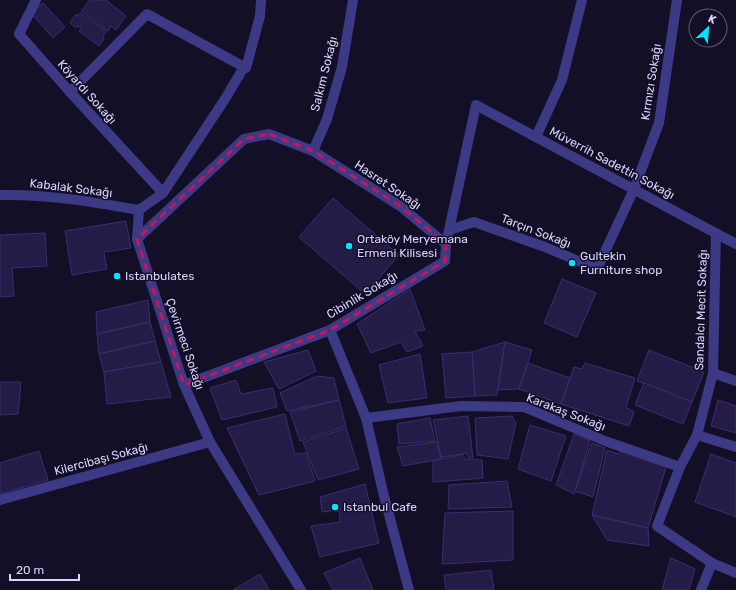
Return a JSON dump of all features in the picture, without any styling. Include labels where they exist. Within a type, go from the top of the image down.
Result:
[{"type":"street","name":"Köyardı Sokağı","points":[[36,0],[19,34],[163,193]]},
{"type":"street","points":[[139,210],[163,193],[226,99],[244,67],[246,68],[260,16],[261,0]]},
{"type":"street","name":"Salkım Sokağı","points":[[313,151],[327,118],[342,67],[353,0]]},
{"type":"street","points":[[536,137],[562,80],[582,0]]},
{"type":"street","name":"Kırmızı Sokağı","points":[[634,189],[659,123],[677,0]]},
{"type":"street","points":[[70,92],[146,14],[244,67]]},
{"type":"street","name":"Müverrih Sadettin Sokağı","points":[[476,105],[736,244]]},
{"type":"street","name":"Cibinlik Sokağı","points":[[184,386],[330,330],[445,261],[446,244],[476,105]]},
{"type":"street","name":"Hasret Sokağı","points":[[137,239],[244,139],[269,134],[313,151],[400,206],[446,244]]},
{"type":"street","name":"Tarçın Sokağı","points":[[449,230],[474,222],[538,245],[597,269],[634,189]]},
{"type":"street","name":"Kabalak Sokağı","points":[[0,195],[15,194],[62,198],[139,210]]},
{"type":"street","name":"Çevirmeci Sokağı","points":[[139,210],[137,239],[184,386],[210,442],[301,590]]},
{"type":"street","name":"Sandalcı Mecit Sokağı","points":[[716,233],[713,373],[697,434],[680,467],[658,526],[712,563],[736,573]]},
{"type":"street","points":[[330,330],[366,418],[383,492],[409,590]]},
{"type":"street","points":[[713,373],[736,381]]},
{"type":"street","name":"Karakaş Sokağı","points":[[366,418],[416,410],[461,406],[524,407],[605,441],[680,467]]},
{"type":"street","points":[[697,434],[736,447]]},
{"type":"street","name":"Kilercibaşı Sokağı","points":[[0,500],[210,442]]},
{"type":"street","points":[[701,590],[712,563]]},
{"type":"highlighted area","points":[[269,134],[313,151],[400,206],[446,244],[445,261],[330,330],[184,385],[137,239],[244,139]]},
{"type":"building","points":[[90,0],[106,0],[126,16],[116,30],[111,26],[108,31],[81,11]]},
{"type":"building","points":[[43,3],[65,27],[53,38],[31,13]]},
{"type":"building","points":[[80,13],[106,31],[99,46],[79,31],[81,28],[78,26],[76,28],[70,23],[76,14],[78,16]]},
{"type":"building","name":"Ortaköy Meryemana Ermeni Kilisesi","points":[[333,198],[399,255],[365,294],[299,237]]},
{"type":"building","points":[[126,221],[131,248],[104,252],[107,269],[72,275],[65,231]]},
{"type":"building","points":[[45,233],[47,266],[12,268],[14,296],[0,297],[0,235]]},
{"type":"building","points":[[562,279],[596,293],[577,337],[544,323]]},
{"type":"building","points":[[410,289],[425,330],[415,331],[423,346],[407,352],[401,342],[371,353],[357,324]]},
{"type":"building","points":[[148,300],[150,322],[97,334],[96,312]]},
{"type":"building","points":[[150,322],[155,341],[99,354],[97,334]]},
{"type":"building","points":[[155,341],[161,362],[104,372],[99,354]]},
{"type":"building","points":[[505,342],[497,395],[475,396],[472,352]]},
{"type":"building","points":[[505,342],[532,350],[519,389],[498,390]]},
{"type":"building","points":[[308,350],[316,371],[279,389],[264,362]]},
{"type":"building","points":[[649,350],[704,372],[692,402],[637,381]]},
{"type":"building","points":[[472,352],[475,396],[446,398],[442,354]]},
{"type":"building","points":[[420,354],[427,398],[388,403],[379,365]]},
{"type":"building","points":[[161,362],[171,397],[107,404],[104,372]]},
{"type":"building","points":[[528,363],[570,378],[561,404],[519,389]]},
{"type":"building","points":[[585,363],[635,378],[626,407],[634,412],[629,426],[561,404],[574,367],[582,369]]},
{"type":"building","points":[[317,376],[334,378],[339,400],[287,411],[280,393]]},
{"type":"building","points":[[236,380],[241,394],[273,388],[277,407],[222,420],[210,388]]},
{"type":"building","points":[[0,382],[21,382],[18,414],[0,415]]},
{"type":"building","points":[[644,383],[692,402],[683,424],[635,405]]},
{"type":"building","points":[[339,400],[346,426],[300,441],[290,412]]},
{"type":"building","points":[[718,400],[736,406],[736,433],[711,426]]},
{"type":"building","points":[[285,414],[295,454],[306,453],[315,481],[259,495],[227,428]]},
{"type":"building","points":[[468,416],[473,458],[468,457],[467,453],[441,457],[433,420]]},
{"type":"building","points":[[512,416],[516,423],[508,459],[477,455],[475,418]]},
{"type":"building","points":[[430,418],[435,441],[399,444],[397,424]]},
{"type":"building","points":[[530,425],[566,436],[551,481],[518,469]]},
{"type":"building","points":[[346,428],[359,469],[318,480],[303,442]]},
{"type":"building","points":[[574,434],[590,441],[574,494],[556,485]]},
{"type":"building","points":[[437,442],[441,459],[403,466],[397,447]]},
{"type":"building","points":[[592,443],[605,448],[593,497],[575,491]]},
{"type":"building","points":[[607,450],[618,454],[621,450],[666,467],[648,528],[592,515]]},
{"type":"building","points":[[39,451],[48,480],[0,494],[0,463]]},
{"type":"building","points":[[463,454],[465,459],[482,460],[483,478],[433,482],[433,461]]},
{"type":"building","points":[[711,454],[736,463],[736,517],[695,502]]},
{"type":"building","points":[[507,481],[512,507],[448,509],[449,485]]},
{"type":"building","points":[[365,484],[379,543],[320,557],[311,526],[340,522],[339,510],[322,512],[320,497]]},
{"type":"building","points":[[513,511],[513,560],[442,564],[445,513]]},
{"type":"building","points":[[592,515],[648,528],[649,546],[607,540]]},
{"type":"building","points":[[360,558],[373,590],[333,590],[324,573]]},
{"type":"building","points":[[671,558],[695,569],[689,590],[662,590]]},
{"type":"building","points":[[491,570],[494,590],[446,590],[444,575]]},
{"type":"building","points":[[260,574],[269,590],[233,590]]},
{"type":"place","name":"Ortaköy Meryemana Ermeni Kilisesi","points":[[349,246]]},
{"type":"place","name":"Gultekin Furniture shop","points":[[572,263]]},
{"type":"place","name":"Istanbulates","points":[[117,276]]},
{"type":"place","name":"Istanbul Cafe","points":[[335,507]]}]
